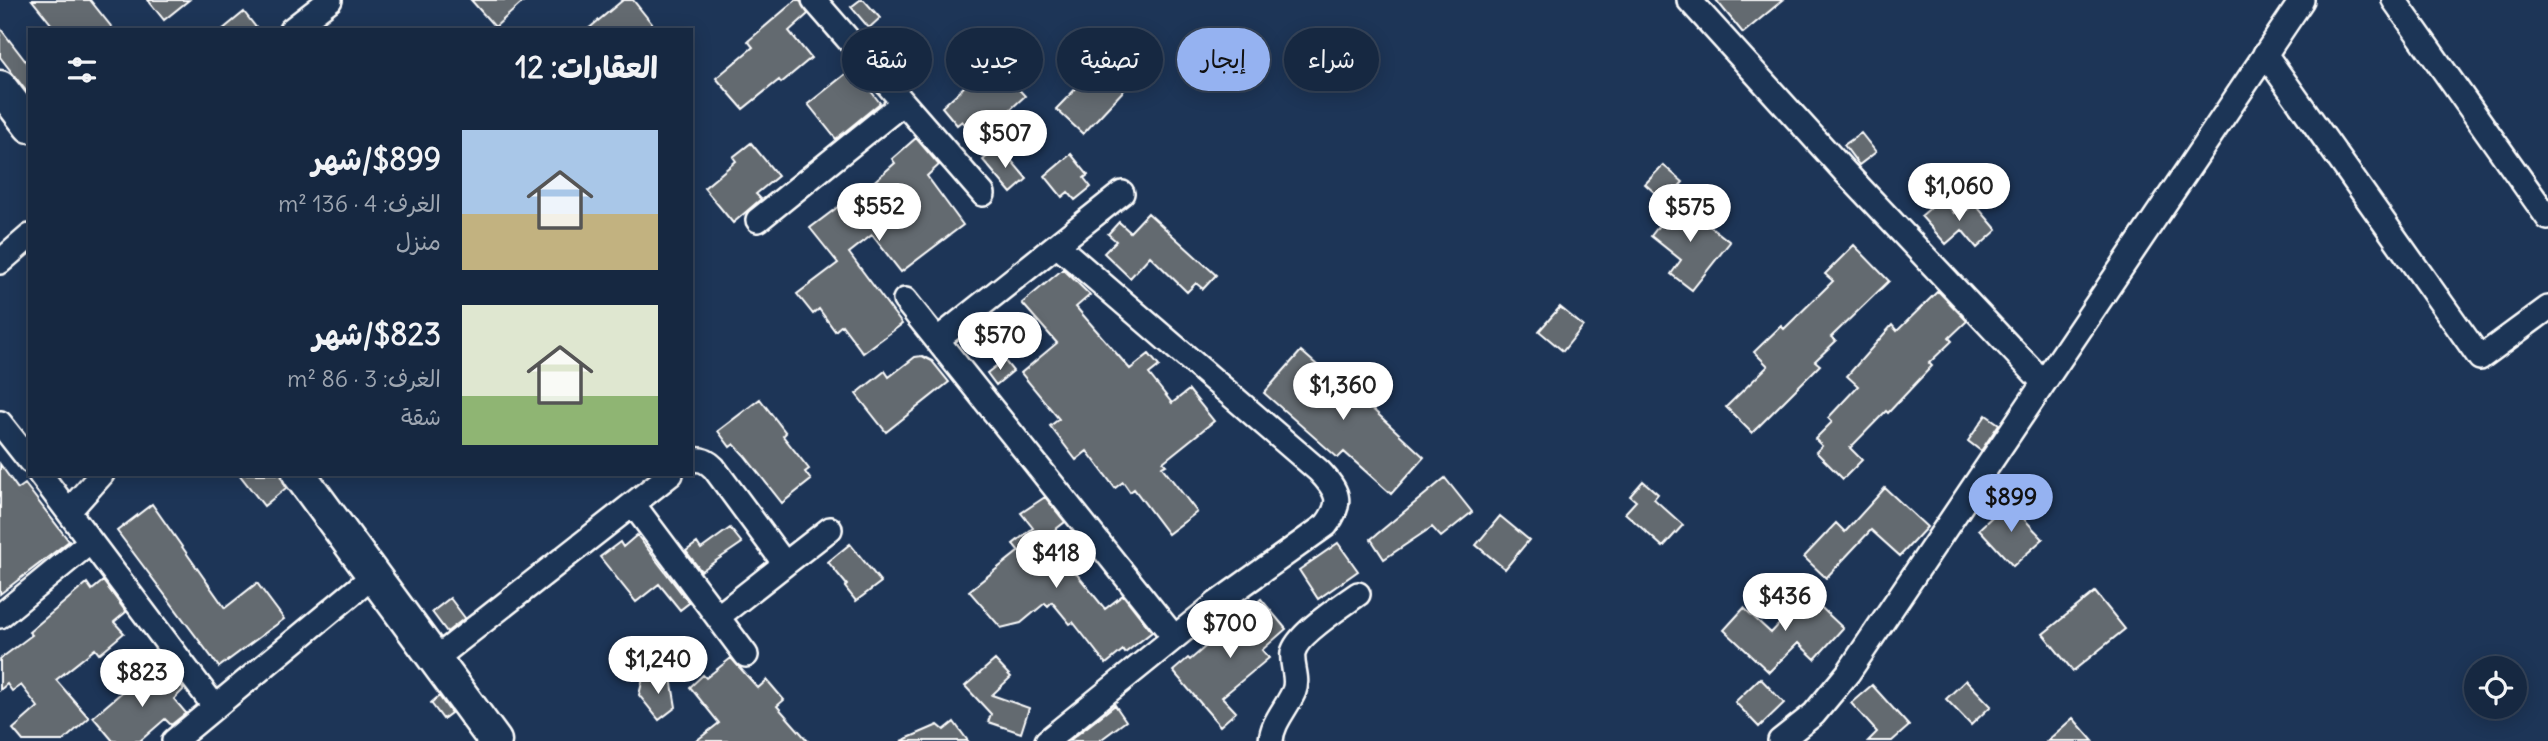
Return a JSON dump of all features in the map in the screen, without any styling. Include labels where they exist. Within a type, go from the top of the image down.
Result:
[{"type":"main road","points":[[0,87],[28,123]]},
{"type":"main road","points":[[300,476],[495,741]]},
{"type":"street","points":[[294,28],[330,0]]},
{"type":"street","points":[[814,0],[984,194]]},
{"type":"street","points":[[1689,0],[2043,382]]},
{"type":"street","points":[[1780,741],[1814,714],[1848,673],[2301,0]]},
{"type":"street","points":[[2394,0],[2548,218]]},
{"type":"street","points":[[2265,54],[2480,358],[2548,308]]},
{"type":"street","points":[[758,220],[903,103]]},
{"type":"street","points":[[937,341],[1122,193]]},
{"type":"street","points":[[0,262],[28,238]]},
{"type":"street","points":[[1047,741],[1174,637],[1326,525],[1335,514],[1338,502],[1336,492],[1320,471],[1058,246]]},
{"type":"street","points":[[905,300],[1174,637]]},
{"type":"street","points":[[3,432],[28,459]]},
{"type":"street","points":[[693,460],[707,461],[714,468],[785,564]]},
{"type":"street","points":[[42,476],[215,706]]},
{"type":"street","points":[[69,511],[100,476]]},
{"type":"street","points":[[434,660],[668,476]]},
{"type":"street","points":[[633,504],[746,655]]},
{"type":"street","points":[[719,616],[830,529]]},
{"type":"street","points":[[0,616],[90,542]]},
{"type":"street","points":[[174,741],[373,576]]},
{"type":"street","points":[[1271,741],[1283,709],[1294,691],[1296,678],[1293,653],[1298,640],[1358,594]]},
{"type":"building","points":[[32,0],[90,0],[112,28],[54,28]]},
{"type":"building","points":[[148,0],[189,0],[164,20]]},
{"type":"building","points":[[471,0],[525,0],[495,27]]},
{"type":"building","points":[[623,0],[633,0],[655,28],[589,28]]},
{"type":"building","points":[[796,0],[800,0],[808,14],[789,31],[811,58],[743,109],[716,78],[753,47],[748,41]]},
{"type":"building","points":[[864,0],[880,18],[869,28],[851,7]]},
{"type":"building","points":[[1716,0],[1783,0],[1743,33]]},
{"type":"building","points":[[244,12],[256,28],[224,28]]},
{"type":"building","points":[[0,28],[28,64],[28,93],[0,57]]},
{"type":"building","points":[[842,77],[842,91],[871,91],[880,103],[836,139],[808,104]]},
{"type":"building","points":[[959,91],[1020,91],[1025,96],[978,139],[962,121],[957,125],[942,107]]},
{"type":"building","points":[[1074,91],[1123,91],[1083,134],[1056,109]]},
{"type":"building","points":[[1861,133],[1876,152],[1859,165],[1844,145]]},
{"type":"building","points":[[916,138],[939,165],[927,176],[963,225],[901,272],[872,235],[849,253],[902,324],[863,353],[842,325],[835,331],[819,309],[813,314],[797,294],[838,263],[810,228],[859,191],[861,193],[895,163],[892,159]]},
{"type":"building","points":[[751,143],[778,176],[756,194],[761,199],[733,223],[704,188],[736,161],[733,157]]},
{"type":"building","points":[[999,146],[1027,179],[1011,193],[983,160]]},
{"type":"building","points":[[1071,154],[1088,175],[1084,178],[1091,187],[1075,200],[1068,192],[1062,197],[1045,176]]},
{"type":"building","points":[[1663,165],[1683,182],[1665,202],[1645,184]]},
{"type":"building","points":[[1942,198],[1954,213],[1963,206],[1967,210],[1975,204],[1997,230],[1977,248],[1962,230],[1946,244],[1921,216]]},
{"type":"building","points":[[1678,201],[1730,242],[1692,290],[1671,274],[1681,260],[1651,236]]},
{"type":"building","points":[[1148,213],[1216,275],[1203,289],[1196,283],[1187,292],[1150,256],[1130,278],[1104,253],[1116,241],[1108,234],[1119,222],[1130,232]]},
{"type":"building","points":[[1854,245],[1889,281],[1831,337],[1836,341],[1815,361],[1820,365],[1752,433],[1726,407],[1768,366],[1754,352],[1781,326],[1784,329],[1833,281],[1825,274]]},
{"type":"building","points":[[1063,269],[1090,295],[1076,307],[1130,369],[1149,354],[1159,366],[1149,374],[1172,403],[1189,390],[1214,421],[1163,462],[1166,465],[1162,467],[1197,512],[1168,534],[1134,489],[1130,492],[1123,482],[1115,488],[1087,451],[1076,460],[1050,426],[1059,419],[1021,373],[1057,343],[1022,303]]},
{"type":"building","points":[[1938,291],[1967,321],[1949,338],[1952,341],[1929,363],[1932,366],[1888,413],[1886,411],[1850,448],[1862,460],[1843,479],[1816,452],[1822,446],[1815,439],[1832,422],[1828,418],[1858,386],[1847,376],[1892,325],[1897,331]]},
{"type":"building","points":[[1560,307],[1583,326],[1563,351],[1539,331]]},
{"type":"building","points":[[1301,351],[1349,393],[1352,390],[1424,457],[1391,494],[1344,452],[1338,458],[1264,393]]},
{"type":"building","points":[[922,356],[932,361],[949,382],[886,432],[856,394],[885,371],[889,377],[915,357]]},
{"type":"building","points":[[1004,360],[1013,371],[996,385],[987,373]]},
{"type":"building","points":[[760,399],[786,433],[783,436],[809,469],[805,472],[811,480],[782,503],[744,455],[734,444],[730,447],[718,431]]},
{"type":"building","points":[[1986,415],[1999,424],[1981,451],[1968,441]]},
{"type":"building","points":[[0,464],[18,489],[25,484],[69,541],[0,594]]},
{"type":"building","points":[[241,476],[282,476],[286,488],[264,506]]},
{"type":"building","points":[[1445,478],[1472,512],[1441,537],[1432,527],[1384,559],[1371,539]]},
{"type":"building","points":[[1643,481],[1658,494],[1654,499],[1683,525],[1663,547],[1625,513],[1636,501],[1630,496]]},
{"type":"building","points":[[1885,488],[1927,527],[1900,556],[1871,530],[1826,578],[1804,557],[1836,523],[1845,532]]},
{"type":"building","points":[[1045,497],[1065,522],[1051,533],[1072,557],[1066,561],[1105,609],[1123,595],[1152,632],[1106,664],[1073,622],[1070,624],[1052,602],[1048,606],[1045,603],[1021,623],[1001,628],[969,591],[1019,551],[1013,544],[1033,528],[1021,513]]},
{"type":"building","points":[[2008,502],[2043,539],[2013,566],[1979,529]]},
{"type":"building","points":[[152,504],[225,608],[257,583],[284,619],[219,667],[117,531]]},
{"type":"building","points":[[1500,516],[1529,540],[1505,569],[1476,545]]},
{"type":"building","points":[[730,528],[742,543],[701,571],[686,551],[697,543],[701,549]]},
{"type":"building","points":[[637,535],[689,603],[680,610],[659,584],[636,602],[600,557],[620,542],[623,547]]},
{"type":"building","points":[[1338,543],[1358,571],[1318,599],[1299,570]]},
{"type":"building","points":[[850,544],[881,582],[856,601],[828,562]]},
{"type":"building","points":[[103,581],[126,612],[114,622],[124,633],[99,654],[95,649],[56,680],[89,718],[63,741],[23,741],[13,729],[38,707],[21,685],[12,691],[7,684],[0,690],[0,659],[32,635],[29,632],[87,583],[92,590]]},
{"type":"building","points":[[2095,592],[2125,629],[2073,671],[2043,634]]},
{"type":"building","points":[[1807,594],[1843,628],[1815,659],[1798,643],[1769,672],[1724,630],[1744,608],[1771,633]]},
{"type":"building","points":[[450,598],[465,618],[447,632],[432,612]]},
{"type":"building","points":[[1261,599],[1286,629],[1262,650],[1269,658],[1222,697],[1236,712],[1220,726],[1173,671],[1188,658],[1190,660]]},
{"type":"building","points":[[731,658],[758,688],[767,680],[784,700],[777,706],[808,741],[696,741],[719,723],[690,687],[703,675],[706,678]]},
{"type":"building","points":[[995,660],[1011,677],[992,695],[1029,708],[1021,733],[988,722],[991,714],[965,686]]},
{"type":"building","points":[[169,671],[184,689],[174,699],[186,713],[171,725],[165,719],[140,741],[113,741],[93,717],[128,687],[131,691],[152,672],[159,680]]},
{"type":"building","points":[[643,678],[671,678],[676,707],[659,720],[639,695]]},
{"type":"building","points":[[1760,678],[1784,703],[1759,727],[1735,702]]},
{"type":"building","points":[[1966,680],[1991,706],[1971,725],[1946,699]]},
{"type":"building","points":[[1872,685],[1909,726],[1892,741],[1868,741],[1877,732],[1851,703]]},
{"type":"building","points":[[439,696],[451,713],[443,719],[431,703]]},
{"type":"building","points":[[1115,705],[1126,721],[1099,741],[1069,741]]},
{"type":"building","points":[[2073,718],[2093,741],[2047,741]]},
{"type":"building","points":[[954,722],[968,741],[901,741],[938,725],[944,730]]}]
